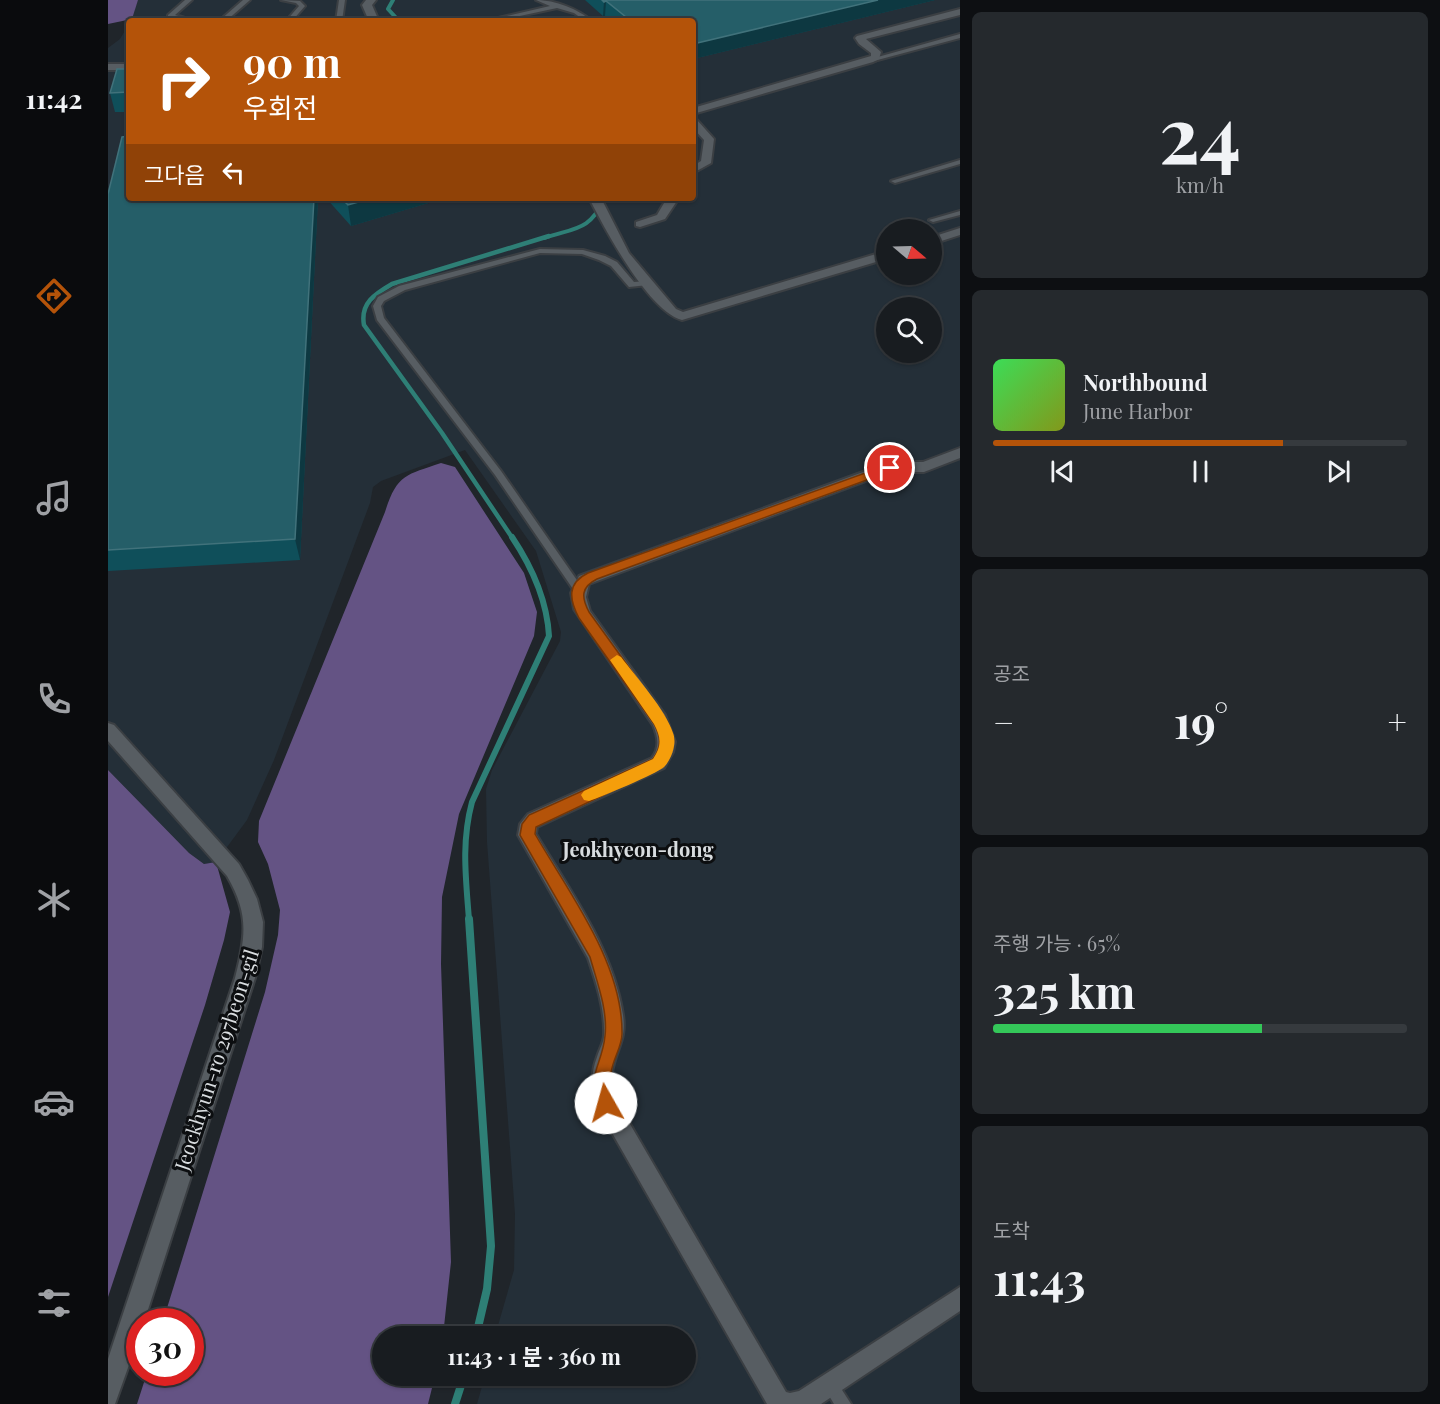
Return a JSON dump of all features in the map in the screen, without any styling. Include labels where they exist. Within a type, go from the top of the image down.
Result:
[{"type":"street","points":[[371,0],[367,5],[372,18]]},
{"type":"street","points":[[696,112],[870,60],[876,57],[876,52],[860,38],[960,12]]},
{"type":"street","points":[[108,67],[126,67]]},
{"type":"street","points":[[696,118],[709,139],[706,164],[696,169]]},
{"type":"street","points":[[597,201],[621,248],[672,312],[682,316],[876,258]]},
{"type":"street","points":[[640,224],[661,217],[671,201]]},
{"type":"street","points":[[942,237],[960,231]]},
{"type":"street","points":[[788,1404],[778,1400],[769,1386],[606,1103],[602,1071],[614,1037],[613,1015],[604,978],[597,955],[527,835],[529,824],[534,819],[658,763],[664,755],[668,742],[667,734],[659,720],[577,601],[578,589],[584,580],[879,471],[898,466],[924,467],[960,453]]},
{"type":"street","name":"Jeockhyun-ro 297beon-gil","points":[[108,730],[233,870],[246,891],[255,917],[255,940],[244,978],[108,1395]]},
{"type":"street","points":[[793,1404],[803,1402],[960,1298]]},
{"type":"lane","points":[[170,18],[189,0]]},
{"type":"lane","points":[[226,18],[247,0]]},
{"type":"lane","points":[[284,0],[298,2],[302,6],[292,18]]},
{"type":"lane","points":[[339,18],[342,0]]},
{"type":"lane","points":[[539,0],[586,18]]},
{"type":"lane","points":[[502,18],[556,6]]},
{"type":"lane","points":[[870,60],[960,36]]},
{"type":"lane","points":[[895,181],[960,162]]},
{"type":"lane","points":[[937,219],[960,213]]},
{"type":"lane","points":[[578,589],[498,473],[380,318],[377,306],[381,299],[402,288],[540,251],[592,254],[614,264],[632,285],[648,283]]},
{"type":"lane","points":[[830,1384],[843,1404]]},
{"type":"shaded area","points":[[108,0],[138,0],[132,18],[108,24]]},
{"type":"shaded area","points":[[138,0],[960,0],[960,1404],[477,1404],[482,1386],[696,1386],[696,1326],[498,1326],[514,1270],[515,1214],[487,842],[486,789],[492,770],[560,641],[561,632],[536,551],[465,450],[381,481],[373,487],[370,503],[274,760],[247,820],[216,862],[204,864],[189,853],[108,770],[108,48],[120,39],[126,29],[126,201],[696,201],[696,18],[132,18]]},
{"type":"shaded area","points":[[441,463],[455,467],[524,573],[537,612],[534,636],[459,814],[442,897],[441,964],[451,1262],[444,1326],[372,1326],[372,1386],[432,1386],[428,1404],[137,1404],[143,1386],[204,1386],[204,1308],[167,1308],[265,992],[278,935],[280,910],[268,864],[258,842],[259,821],[389,499],[399,483],[411,474]]},
{"type":"shaded area","points":[[108,770],[189,853],[204,864],[216,862],[230,912],[205,1005],[108,1297]]},
{"type":"building","points":[[602,0],[878,0],[696,43],[696,18],[627,18],[606,1]]},
{"type":"building","points":[[117,69],[126,69],[126,92],[110,93]]},
{"type":"building","points":[[126,136],[126,201],[314,201],[295,539],[108,550],[108,194],[122,137]]},
{"type":"building","points":[[344,201],[362,201],[348,205]]},
{"type":"waterway","points":[[393,0],[388,9],[396,18]]},
{"type":"waterway","points":[[544,238],[581,226],[593,217],[604,201]]},
{"type":"waterway","points":[[513,539],[442,433],[364,325],[363,317],[370,300],[392,284],[549,236]]},
{"type":"waterway","points":[[469,920],[465,847],[472,802],[549,636],[542,597],[526,560],[512,537]]},
{"type":"waterway","points":[[469,919],[491,1246],[487,1289],[478,1326]]},
{"type":"waterway","points":[[455,1404],[461,1386]]},
{"type":"slow traffic","points":[[589,795],[639,774],[658,763],[664,755],[668,742],[667,734],[659,720],[617,660]]},
{"type":"district","name":"Jeokhyeon-dong","points":[[638,850]]},
{"type":"route","points":[[606,1103],[602,1071],[614,1037],[613,1015],[604,978],[597,955],[527,835],[529,824],[534,819],[639,774],[658,763],[664,755],[668,742],[667,734],[659,720],[584,614],[577,601],[578,589],[584,580],[593,576],[890,468]]}]
